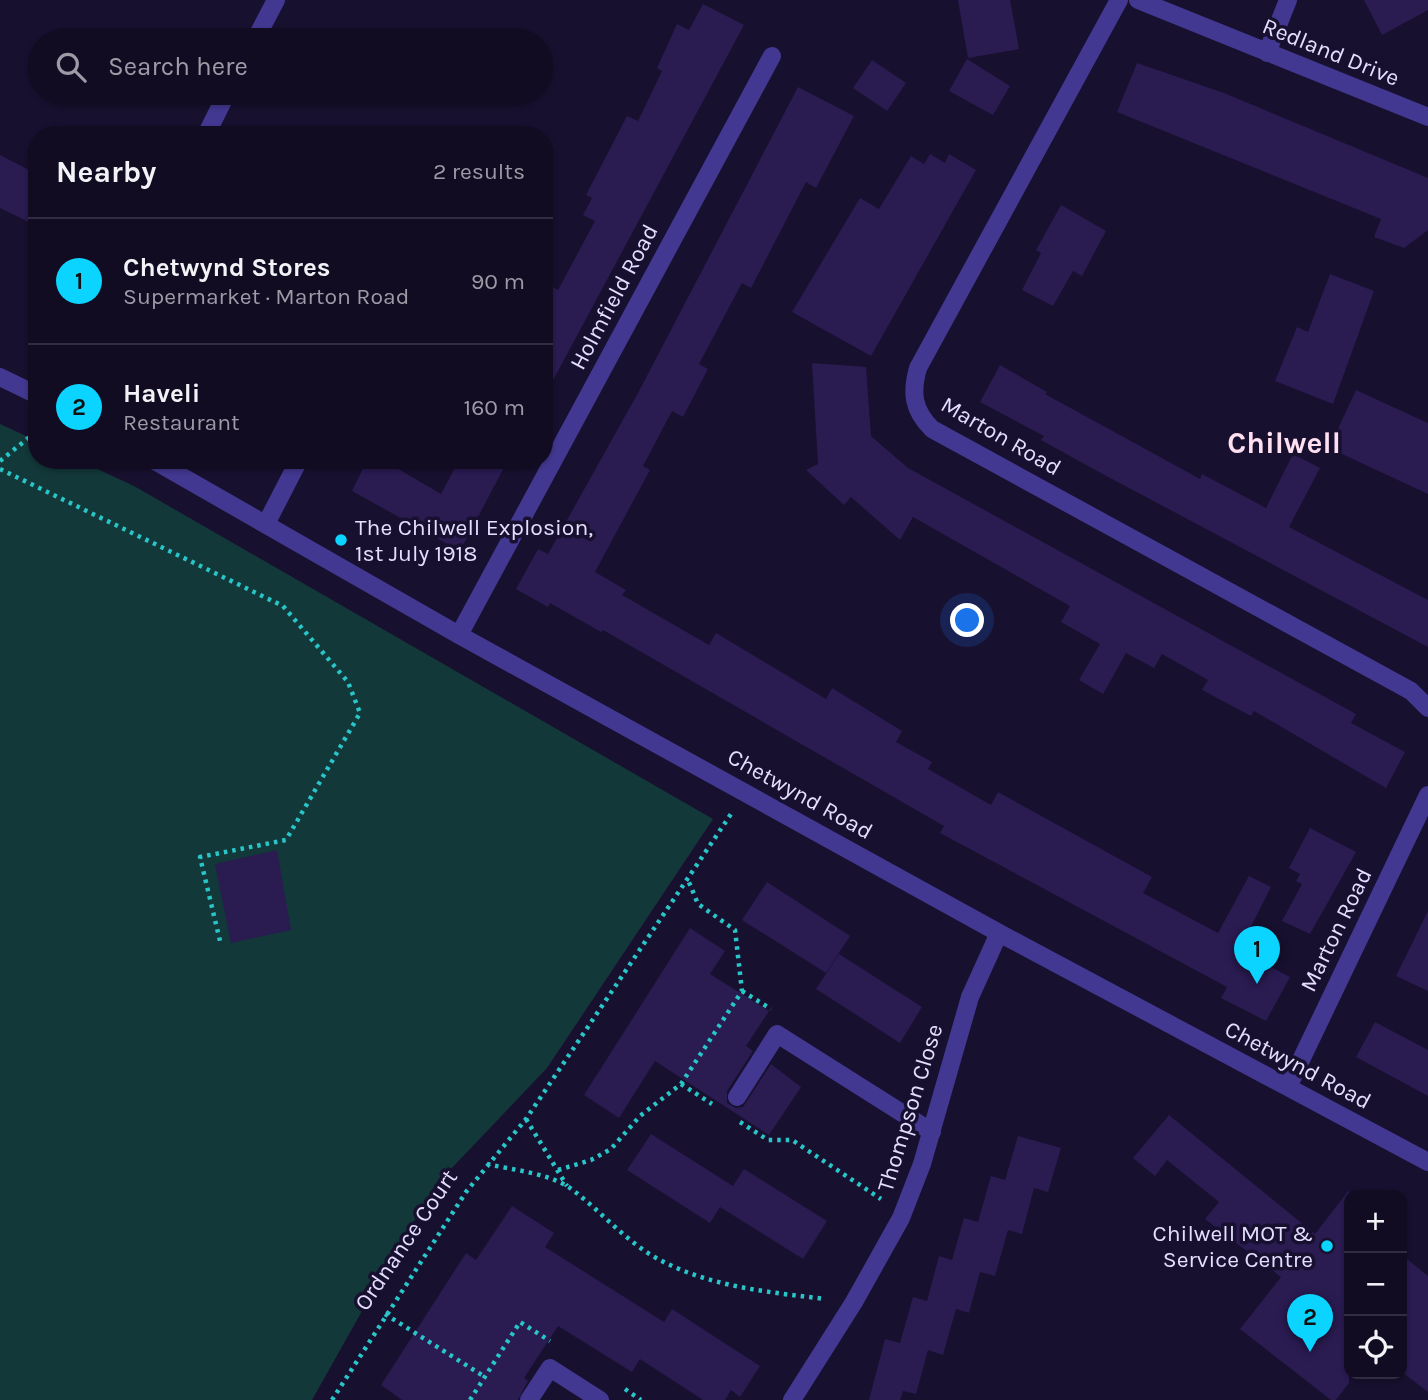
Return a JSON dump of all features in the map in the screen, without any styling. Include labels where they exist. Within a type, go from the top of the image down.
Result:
[{"type":"street","points":[[261,28],[276,0]]},
{"type":"street","name":"Marton Road","points":[[1119,0],[918,368],[912,390],[915,404],[932,429],[1411,691],[1428,708]]},
{"type":"street","name":"Redland Drive","points":[[1138,0],[1428,117]]},
{"type":"street","points":[[1267,53],[1288,0]]},
{"type":"street","name":"Holmfield Road","points":[[553,461],[772,56]]},
{"type":"street","points":[[211,126],[222,105]]},
{"type":"street","points":[[0,377],[28,390]]},
{"type":"street","name":"Chetwynd Road","points":[[169,469],[459,635],[999,933],[1428,1162]]},
{"type":"street","points":[[266,524],[294,469]]},
{"type":"street","name":"Holmfield Road","points":[[459,635],[549,469]]},
{"type":"street","name":"Marton Road","points":[[1288,1087],[1428,795]]},
{"type":"street","name":"Thompson Close","points":[[792,1400],[854,1302],[902,1213],[932,1132],[970,997],[999,933]]},
{"type":"street","points":[[737,1097],[777,1034],[932,1132]]},
{"type":"street","points":[[529,1400],[550,1368],[600,1400]]},
{"type":"path","points":[[0,461],[28,438]]},
{"type":"path","points":[[0,469],[283,606],[348,682],[360,713],[286,839],[200,857],[219,942]]},
{"type":"path","points":[[486,1164],[526,1119],[746,792]]},
{"type":"path","points":[[558,1170],[591,1160],[611,1149],[640,1116],[681,1084],[742,991],[735,930],[698,904],[688,879]]},
{"type":"path","points":[[681,1084],[713,1105]]},
{"type":"path","points":[[526,1119],[568,1186]]},
{"type":"path","points":[[735,1119],[768,1140],[792,1140],[902,1213]]},
{"type":"path","name":"Ordnance Court","points":[[332,1400],[385,1314],[486,1164],[568,1186],[616,1229],[658,1259],[742,1289],[854,1302]]},
{"type":"path","points":[[385,1314],[485,1377],[470,1400]]},
{"type":"green space","points":[[0,424],[28,437],[28,469],[97,469],[134,486],[713,819],[547,1068],[449,1171],[407,1231],[312,1400],[0,1400]]},
{"type":"building","points":[[958,0],[1010,0],[1019,49],[968,58]]},
{"type":"building","points":[[1364,0],[1428,0],[1428,10],[1382,35]]},
{"type":"building","points":[[703,4],[744,25],[553,380],[553,287],[558,290],[595,221],[583,215],[592,198],[586,195],[627,116],[638,121],[662,71],[657,68],[677,24],[689,30]]},
{"type":"building","points":[[967,59],[1010,86],[993,115],[949,91]]},
{"type":"building","points":[[872,60],[906,83],[887,111],[853,88]]},
{"type":"building","points":[[1137,63],[1224,93],[1428,178],[1428,230],[1404,248],[1374,237],[1381,219],[1117,112]]},
{"type":"building","points":[[798,87],[854,116],[816,188],[806,182],[751,288],[742,283],[699,364],[708,369],[683,417],[672,411],[643,466],[650,470],[595,572],[626,590],[622,595],[709,645],[716,633],[826,699],[832,688],[902,731],[896,742],[932,762],[928,769],[991,805],[998,792],[1152,877],[1143,893],[1218,933],[1249,876],[1271,887],[1239,950],[1290,977],[1266,1021],[1221,998],[1227,987],[940,833],[944,826],[603,630],[601,632],[550,603],[548,607],[516,589],[538,549],[548,554],[638,393]]},
{"type":"building","points":[[930,154],[945,163],[949,154],[976,170],[871,356],[792,312],[860,198],[879,209],[911,156],[924,164]]},
{"type":"building","points":[[0,155],[28,169],[28,222],[0,208]]},
{"type":"building","points":[[1061,205],[1106,231],[1082,276],[1073,271],[1053,306],[1022,290],[1041,253],[1036,250]]},
{"type":"building","points":[[1330,274],[1374,291],[1333,404],[1275,381],[1297,327],[1308,332]]},
{"type":"building","points":[[812,363],[866,367],[871,436],[908,468],[1356,714],[1351,723],[1405,752],[1386,788],[1254,711],[1251,716],[1202,690],[1208,680],[1162,654],[1154,668],[1126,653],[1103,694],[1079,680],[1100,644],[1061,622],[1070,606],[913,517],[900,540],[851,497],[844,505],[806,470],[818,464]]},
{"type":"building","points":[[1000,365],[1047,392],[1045,394],[1200,479],[1202,474],[1266,508],[1293,454],[1320,468],[1289,527],[1428,600],[1428,647],[1097,471],[1041,440],[1044,436],[980,402]]},
{"type":"building","points":[[1356,390],[1428,423],[1428,494],[1329,448]]},
{"type":"building","points":[[363,469],[398,469],[441,494],[454,469],[503,469],[460,551],[352,491]]},
{"type":"building","points":[[1310,828],[1356,852],[1310,934],[1282,921],[1302,884],[1296,881],[1300,874],[1289,868]]},
{"type":"building","points":[[277,850],[291,930],[231,943],[215,864]]},
{"type":"building","points":[[767,882],[850,936],[826,973],[742,920]]},
{"type":"building","points":[[1428,911],[1428,991],[1396,976]]},
{"type":"building","points":[[690,928],[725,951],[710,974],[769,1011],[746,1046],[753,1051],[727,1091],[727,1103],[736,1108],[743,1107],[771,1064],[801,1087],[769,1135],[655,1061],[619,1118],[584,1095]]},
{"type":"building","points":[[839,954],[922,1007],[900,1043],[816,989]]},
{"type":"building","points":[[1375,1022],[1428,1050],[1428,1096],[1356,1057]]},
{"type":"building","points":[[1169,1115],[1315,1234],[1344,1196],[1344,1379],[1349,1379],[1349,1383],[1336,1400],[1331,1400],[1240,1329],[1281,1277],[1205,1219],[1219,1202],[1167,1160],[1155,1176],[1133,1158]]},
{"type":"building","points":[[651,1134],[733,1186],[744,1169],[827,1221],[803,1259],[720,1207],[710,1223],[627,1170]]},
{"type":"building","points":[[1018,1136],[1061,1148],[1048,1192],[1034,1188],[1022,1234],[1008,1230],[995,1276],[980,1272],[969,1313],[956,1309],[943,1355],[928,1350],[916,1394],[903,1391],[900,1400],[869,1400],[885,1339],[900,1343],[913,1297],[927,1301],[939,1256],[952,1260],[964,1218],[978,1222],[991,1176],[1005,1180]]},
{"type":"building","points":[[512,1206],[554,1233],[545,1247],[664,1322],[672,1309],[760,1366],[740,1397],[731,1390],[725,1400],[703,1400],[640,1359],[632,1372],[558,1326],[524,1378],[528,1381],[518,1400],[402,1400],[381,1385],[466,1253],[476,1260]]},
{"type":"building","points":[[1407,1259],[1428,1276],[1428,1392],[1407,1376]]},
{"type":"place","name":"The Chilwell Explosion, 1st July 1918","points":[[341,540]]},
{"type":"place","name":"Chetwynd Stores","points":[[1257,984]]},
{"type":"place","name":"Chilwell MOT & Service Centre","points":[[1327,1246]]},
{"type":"place","name":"Haveli","points":[[1310,1352]]},
{"type":"district","name":"Chilwell","points":[[1284,443]]}]
